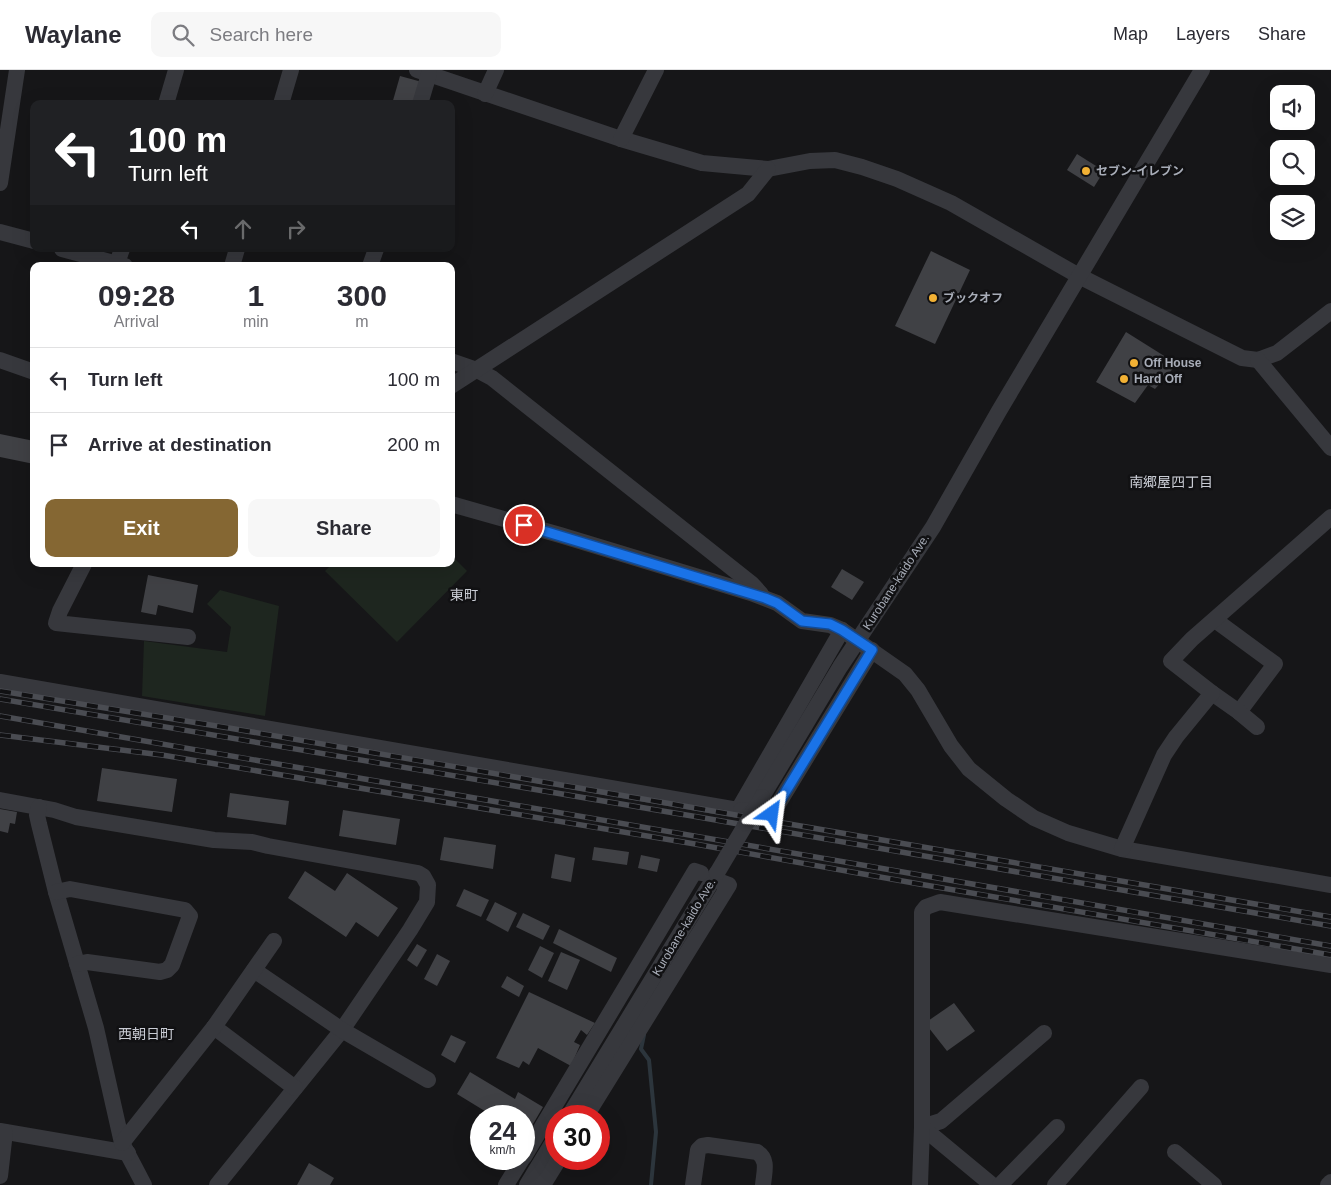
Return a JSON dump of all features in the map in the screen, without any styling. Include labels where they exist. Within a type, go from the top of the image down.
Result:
[{"type":"street","points":[[0,183],[17,70]]},
{"type":"street","points":[[167,100],[176,70]]},
{"type":"street","points":[[282,100],[291,70]]},
{"type":"street","points":[[485,94],[496,70]]},
{"type":"street","points":[[621,139],[656,70]]},
{"type":"street","name":"Kurobane-kaido Ave.","points":[[576,1105],[858,640],[932,526],[1078,276],[1202,70]]},
{"type":"street","points":[[420,100],[423,72],[621,139],[702,163],[768,169],[810,161],[835,160],[871,170],[897,179],[951,203],[1078,276],[1242,358],[1258,360],[1283,349],[1331,310]]},
{"type":"street","points":[[455,384],[748,194],[768,169]]},
{"type":"street","points":[[0,232],[30,240]]},
{"type":"street","points":[[76,252],[120,261]]},
{"type":"street","points":[[0,360],[30,371]]},
{"type":"street","points":[[1258,360],[1331,448]]},
{"type":"street","points":[[455,363],[477,370],[492,378],[752,584],[765,598]]},
{"type":"street","points":[[455,505],[560,535],[765,598],[777,603],[802,621],[830,624],[842,630],[905,674],[918,690],[951,746],[970,769],[1006,799],[1034,818],[1060,829],[1122,848],[1331,885]]},
{"type":"street","points":[[1257,727],[1171,661],[1192,639],[1331,517]]},
{"type":"street","points":[[82,567],[60,610],[56,623],[188,637]]},
{"type":"street","points":[[1215,620],[1276,664],[1239,712]]},
{"type":"street","points":[[738,810],[842,630]]},
{"type":"street","points":[[0,682],[738,810],[772,814],[872,650]]},
{"type":"street","points":[[1122,848],[1164,754],[1212,693]]},
{"type":"street","points":[[0,800],[54,810],[76,817],[214,840],[252,842],[423,876],[428,885],[428,902],[342,1030],[217,1185]]},
{"type":"street","points":[[39,807],[37,815],[56,892],[96,1028],[125,1148],[144,1185]]},
{"type":"street","points":[[535,1138],[696,871],[713,876],[729,885],[593,1105]]},
{"type":"street","points":[[56,892],[70,889],[185,910],[190,916],[172,965],[167,970],[160,972],[87,962],[77,964]]},
{"type":"street","points":[[920,1185],[922,1127],[922,912],[926,907],[940,902],[1331,965]]},
{"type":"street","points":[[125,1148],[214,1027],[274,941]]},
{"type":"street","points":[[254,970],[342,1030],[428,1080]]},
{"type":"street","points":[[214,1027],[295,1088]]},
{"type":"street","points":[[922,1127],[941,1121],[1044,1033]]},
{"type":"street","points":[[1055,1185],[1141,1087]]},
{"type":"street","points":[[922,1127],[992,1185]]},
{"type":"street","points":[[1000,1185],[1057,1128]]},
{"type":"street","points":[[0,1176],[2,1132],[125,1148]]},
{"type":"street","points":[[693,1185],[698,1150],[702,1146],[708,1145],[757,1152],[762,1155],[765,1160],[763,1185]]},
{"type":"street","points":[[1175,1152],[1214,1185]]},
{"type":"street","points":[[527,1185],[545,1156]]},
{"type":"street","points":[[506,1185],[515,1170]]},
{"type":"street","points":[[543,1185],[552,1170]]},
{"type":"street","points":[[1328,1185],[1331,1182]]},
{"type":"shaded area","points":[[455,559],[467,571],[397,642],[325,571],[329,567],[455,567]]},
{"type":"shaded area","points":[[220,590],[279,606],[265,716],[142,696],[144,641],[227,652],[231,627],[207,604]]},
{"type":"building","points":[[400,76],[422,82],[416,100],[393,100]]},
{"type":"building","name":"セブン-イレブン","points":[[1077,154],[1104,171],[1094,187],[1067,170]]},
{"type":"building","name":"ブックオフ","points":[[931,251],[970,270],[935,344],[895,326]]},
{"type":"building","points":[[1126,332],[1177,364],[1155,389],[1148,385],[1135,403],[1096,382]]},
{"type":"building","points":[[0,434],[30,440],[30,463],[0,457]]},
{"type":"building","points":[[842,569],[864,582],[852,600],[831,587]]},
{"type":"building","points":[[148,575],[198,585],[193,613],[158,605],[156,615],[141,612]]},
{"type":"building","points":[[102,768],[177,779],[172,812],[97,801]]},
{"type":"building","points":[[230,793],[289,801],[286,825],[227,817]]},
{"type":"building","points":[[0,809],[17,812],[15,824],[10,823],[8,833],[0,831]]},
{"type":"building","points":[[343,810],[400,819],[396,845],[339,836]]},
{"type":"building","points":[[444,837],[496,845],[493,869],[440,860]]},
{"type":"building","points":[[594,847],[629,852],[627,865],[592,860]]},
{"type":"building","points":[[555,854],[575,858],[571,882],[551,878]]},
{"type":"building","points":[[641,855],[660,859],[657,872],[638,868]]},
{"type":"building","points":[[305,871],[335,891],[347,873],[398,908],[378,937],[356,922],[346,937],[288,898]]},
{"type":"building","points":[[464,889],[489,900],[481,917],[456,906]]},
{"type":"building","points":[[495,902],[517,913],[508,932],[486,920]]},
{"type":"building","points":[[523,913],[550,926],[543,940],[516,927]]},
{"type":"building","points":[[559,929],[617,958],[611,972],[553,943]]},
{"type":"building","points":[[417,944],[427,950],[417,967],[407,960]]},
{"type":"building","points":[[540,946],[554,953],[542,978],[528,970]]},
{"type":"building","points":[[561,952],[580,960],[567,990],[548,981]]},
{"type":"building","points":[[437,954],[450,961],[437,986],[424,979]]},
{"type":"building","points":[[507,976],[524,986],[519,997],[501,987]]},
{"type":"building","points":[[529,992],[595,1023],[587,1035],[581,1030],[574,1042],[580,1045],[571,1066],[538,1048],[529,1065],[523,1061],[519,1068],[496,1058]]},
{"type":"building","points":[[954,1003],[975,1031],[947,1051],[925,1023]]},
{"type":"building","points":[[451,1035],[466,1042],[455,1063],[441,1055]]},
{"type":"building","points":[[470,1072],[515,1099],[518,1092],[543,1107],[535,1121],[535,1105],[475,1105],[457,1094]]},
{"type":"building","points":[[309,1163],[334,1178],[330,1185],[297,1185]]},
{"type":"waterway","points":[[644,1035],[641,1049],[649,1060],[656,1132],[651,1185]]},
{"type":"railway","points":[[0,691],[229,728],[1331,917]]},
{"type":"railway","points":[[0,699],[1331,926]]},
{"type":"railway","points":[[0,716],[1331,946]]},
{"type":"railway","points":[[0,735],[162,755],[695,844],[1331,955]]},
{"type":"place","name":"セブン-イレブン","points":[[1086,171]]},
{"type":"place","name":"ブックオフ","points":[[933,298]]},
{"type":"place","name":"Off House","points":[[1134,363]]},
{"type":"place","name":"Hard Off","points":[[1124,379]]},
{"type":"district","name":"南郷屋四丁目","points":[[1171,482]]},
{"type":"district","name":"東町","points":[[464,595]]},
{"type":"district","name":"西朝日町","points":[[146,1034]]},
{"type":"route","points":[[524,525],[765,598],[777,603],[802,621],[830,624],[872,650],[772,814]]}]
